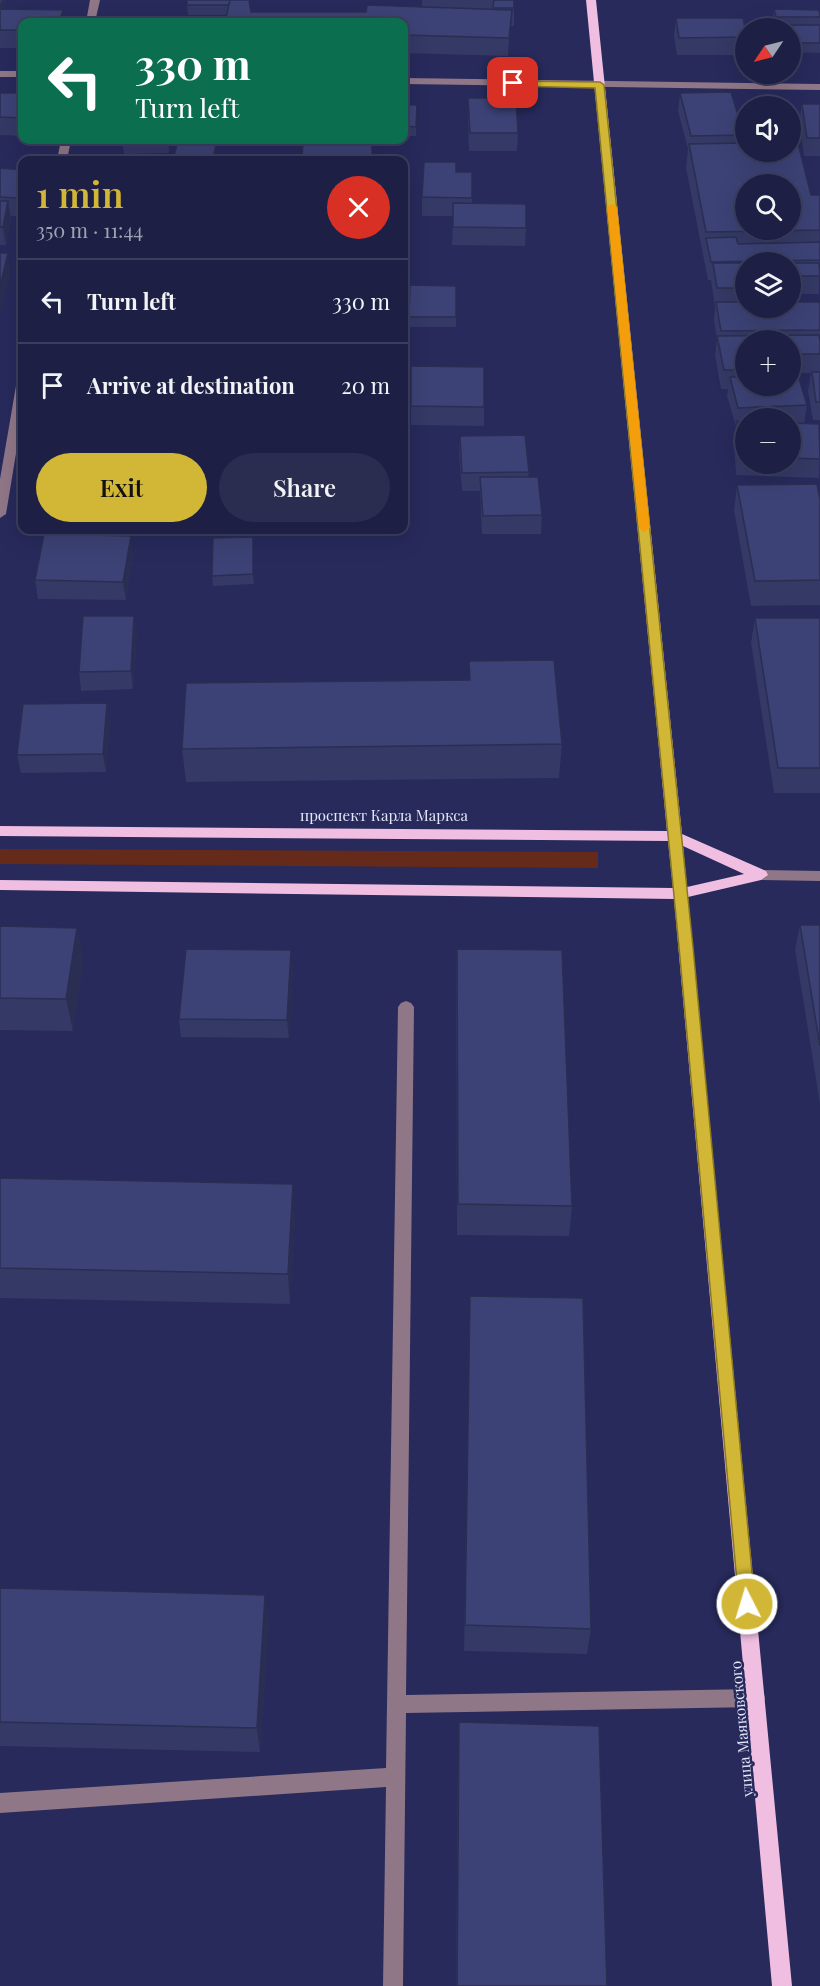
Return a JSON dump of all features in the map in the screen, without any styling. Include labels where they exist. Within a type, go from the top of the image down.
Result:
[{"type":"main road","name":"улица Маяковского","points":[[591,0],[675,836],[782,1986]]},
{"type":"main road","name":"проспект Карла Маркса","points":[[0,831],[675,836],[760,875]]},
{"type":"main road","name":"проспект Карла Маркса","points":[[0,885],[680,894],[760,875]]},
{"type":"street","points":[[91,18],[95,0]]},
{"type":"street","points":[[0,74],[18,74]]},
{"type":"street","points":[[408,81],[820,87]]},
{"type":"street","points":[[0,514],[18,409]]},
{"type":"street","name":"проспект Карла Маркса","points":[[760,875],[820,876]]},
{"type":"street","points":[[393,1986],[406,1007]]},
{"type":"street","points":[[396,1704],[756,1698]]},
{"type":"street","points":[[0,1803],[395,1777]]},
{"type":"shaded area","points":[[0,849],[598,852],[598,868],[0,864]]},
{"type":"building","points":[[187,0],[231,0],[229,5],[187,5]]},
{"type":"building","points":[[230,0],[249,0],[251,12],[366,12],[367,5],[512,10],[509,38],[408,35],[408,18],[226,18]]},
{"type":"building","points":[[494,0],[514,0],[514,8],[493,8]]},
{"type":"building","points":[[0,9],[63,10],[60,18],[18,18],[18,30],[0,30]]},
{"type":"building","points":[[774,9],[819,10],[820,17],[776,17]]},
{"type":"building","points":[[676,18],[735,18],[735,37],[679,38]]},
{"type":"building","points":[[801,25],[820,25],[820,43],[801,43]]},
{"type":"building","points":[[731,92],[735,105],[735,135],[691,136],[680,93]]},
{"type":"building","points":[[0,93],[18,93],[18,118],[0,117]]},
{"type":"building","points":[[468,98],[516,98],[518,133],[470,133]]},
{"type":"building","points":[[802,104],[820,104],[820,138],[807,138]]},
{"type":"building","points":[[408,105],[417,105],[416,127],[408,126]]},
{"type":"building","points":[[735,143],[735,162],[801,162],[801,155],[811,195],[820,195],[820,230],[801,230],[801,174],[735,174],[735,231],[706,232],[689,144]]},
{"type":"building","points":[[177,144],[216,144],[214,156],[174,156]]},
{"type":"building","points":[[303,144],[372,144],[372,156],[302,156]]},
{"type":"building","points":[[424,162],[456,162],[456,172],[472,172],[472,198],[422,197]]},
{"type":"building","points":[[0,168],[18,170],[17,198],[0,197]]},
{"type":"building","points":[[0,201],[8,201],[3,227],[0,227]]},
{"type":"building","points":[[453,203],[526,204],[526,228],[453,227]]},
{"type":"building","points":[[735,237],[738,244],[820,242],[820,260],[801,260],[801,252],[735,252],[735,262],[711,262],[706,238]]},
{"type":"building","points":[[0,253],[8,253],[0,287]]},
{"type":"building","points":[[713,263],[735,263],[735,288],[717,288]]},
{"type":"building","points":[[801,263],[819,263],[820,276],[801,276]]},
{"type":"building","points":[[410,285],[456,286],[456,317],[409,317]]},
{"type":"building","points":[[716,302],[735,302],[735,318],[801,318],[801,302],[820,302],[820,330],[721,331]]},
{"type":"building","points":[[801,335],[819,335],[820,354],[801,354]]},
{"type":"building","points":[[717,336],[735,336],[735,370],[724,370]]},
{"type":"building","points":[[411,366],[484,367],[484,407],[411,406]]},
{"type":"building","points":[[812,372],[820,372],[820,402],[816,402]]},
{"type":"building","points":[[730,377],[735,377],[735,396],[801,396],[801,385],[807,405],[738,408]]},
{"type":"building","points":[[801,423],[819,424],[820,459],[801,458]]},
{"type":"building","points":[[525,435],[529,472],[462,473],[460,436]]},
{"type":"building","points":[[480,477],[538,477],[542,515],[483,516]]},
{"type":"building","points":[[817,484],[820,500],[820,580],[755,581],[737,485]]},
{"type":"building","points":[[44,534],[131,536],[123,582],[35,580]]},
{"type":"building","points":[[253,537],[253,574],[212,576],[213,538]]},
{"type":"building","points":[[83,616],[134,616],[131,671],[79,672]]},
{"type":"building","points":[[755,618],[820,618],[820,768],[778,768]]},
{"type":"building","points":[[554,660],[562,744],[182,749],[186,683],[470,680],[469,661]]},
{"type":"building","points":[[107,703],[103,754],[17,755],[23,704]]},
{"type":"building","points":[[800,925],[820,925],[820,1046]]},
{"type":"building","points":[[0,926],[77,928],[66,999],[0,998]]},
{"type":"building","points":[[186,949],[291,950],[287,1020],[179,1019]]},
{"type":"building","points":[[457,949],[562,950],[572,1206],[458,1204]]},
{"type":"building","points":[[0,1178],[293,1184],[288,1274],[0,1268]]},
{"type":"building","points":[[470,1296],[583,1298],[591,1629],[465,1625]]},
{"type":"building","points":[[0,1588],[265,1595],[257,1728],[0,1722]]},
{"type":"building","points":[[459,1722],[599,1726],[607,1986],[457,1986]]},
{"type":"slow traffic","points":[[612,207],[644,528]]},
{"type":"route","points":[[513,83],[600,85],[686,947],[747,1604]]}]
